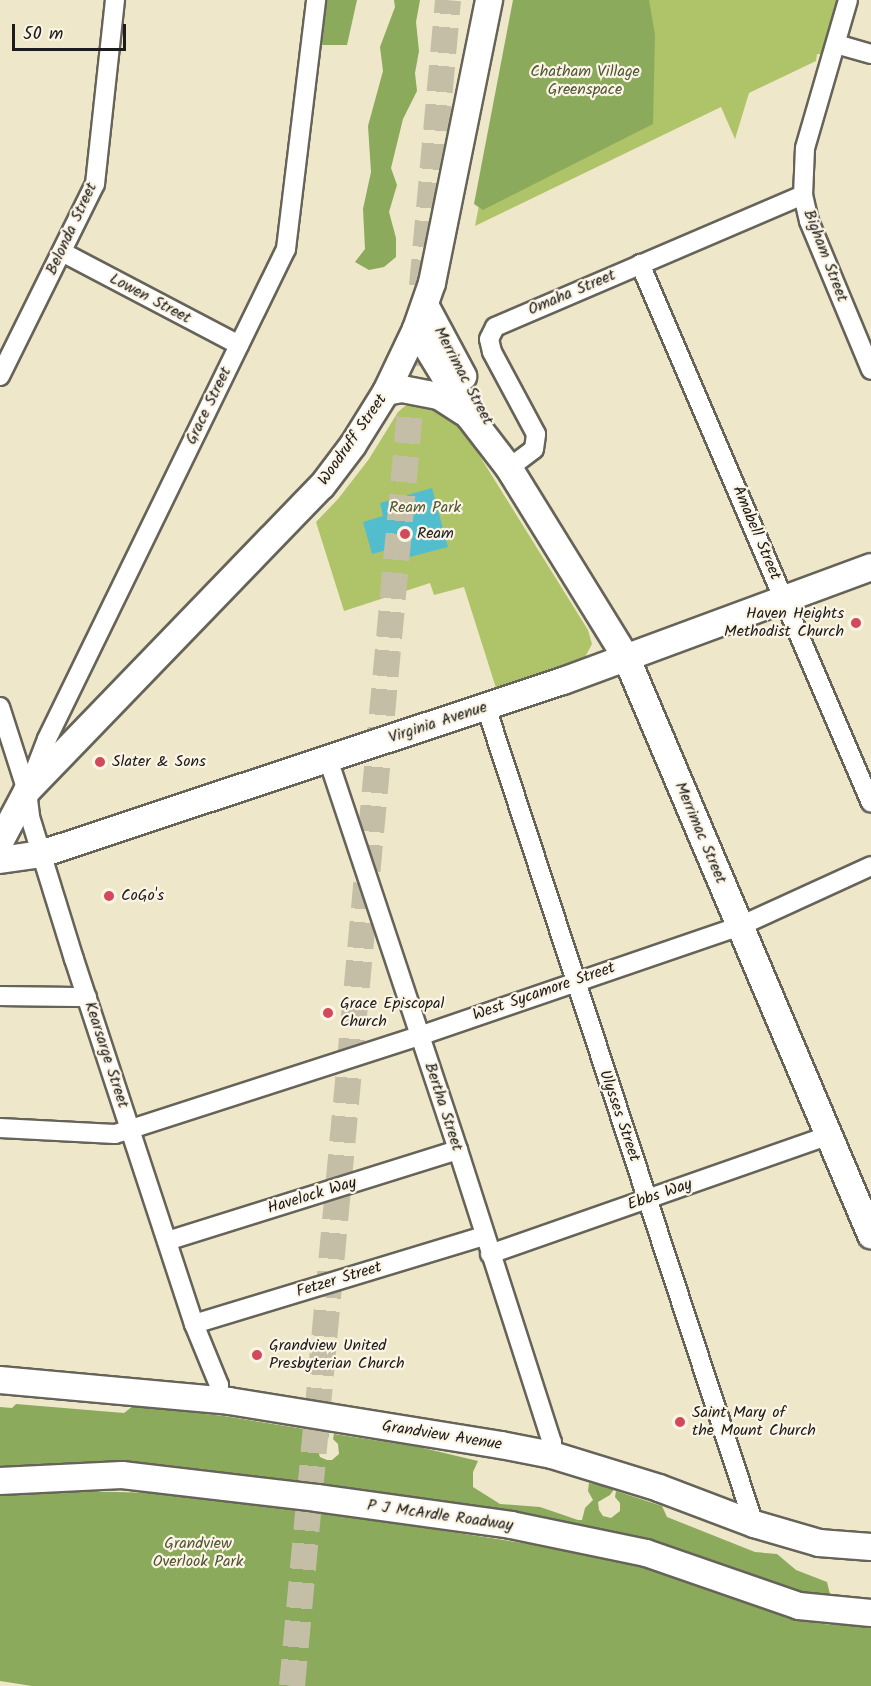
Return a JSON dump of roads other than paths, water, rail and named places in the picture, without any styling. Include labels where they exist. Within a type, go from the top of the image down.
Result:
[{"type":"street","name":"Belonda Street","points":[[0,376],[95,184],[115,0]]},
{"type":"street","name":"Grace Street","points":[[27,791],[47,739],[286,249],[316,0]]},
{"type":"street","name":"Woodruff Street","points":[[0,842],[27,791],[322,486],[353,445],[386,392],[416,329],[439,253],[489,0]]},
{"type":"street","name":"Bigham Street","points":[[848,0],[805,148],[803,195],[809,221],[871,370]]},
{"type":"street","points":[[836,44],[871,54]]},
{"type":"street","name":"Omaha Street","points":[[503,459],[534,449],[536,434],[492,352],[489,339],[491,332],[503,322],[803,195]]},
{"type":"street","name":"Lowen Street","points":[[62,252],[239,345]]},
{"type":"street","name":"Amabell Street","points":[[640,264],[871,803]]},
{"type":"street","name":"Merrimac Street","points":[[425,305],[487,415],[503,459]]},
{"type":"street","name":"Merrimac Street","points":[[416,329],[469,416],[503,459],[627,659],[871,1234]]},
{"type":"street","points":[[386,392],[402,389],[439,396],[469,416]]},
{"type":"street","name":"Virginia Avenue","points":[[0,861],[41,854],[486,707],[627,659],[871,567]]},
{"type":"street","name":"Kearsarge Street","points":[[0,707],[27,791],[30,817],[41,854],[87,997],[194,1324],[219,1385],[218,1400]]},
{"type":"street","name":"Ulysses Street","points":[[486,707],[754,1524]]},
{"type":"street","name":"Bertha Street","points":[[328,759],[552,1442],[552,1455]]},
{"type":"street","name":"West Sycamore Street","points":[[0,1128],[115,1134],[419,1036],[740,926],[871,866]]},
{"type":"street","points":[[0,996],[87,997]]},
{"type":"street","name":"Ebbs Way","points":[[490,1254],[829,1135]]},
{"type":"street","name":"Havelock Way","points":[[167,1241],[458,1150]]},
{"type":"street","name":"Fetzer Street","points":[[194,1324],[484,1236]]},
{"type":"street","name":"Grandview Avenue","points":[[0,1380],[218,1400],[552,1455],[659,1488],[754,1524],[819,1543],[871,1547]]},
{"type":"street","name":"P J McArdle Roadway","points":[[0,1481],[122,1475],[317,1498],[511,1526],[646,1553],[799,1606],[871,1613]]},
{"type":"water","name":"Ream","points":[[432,488],[448,547],[398,560],[394,548],[372,554],[363,522],[383,516],[380,503]]},
{"type":"tunnel","points":[[422,286],[448,0]]},
{"type":"tunnel","points":[[292,1686],[418,326]]},
{"type":"place","name":"Ream","points":[[405,534]]},
{"type":"place","name":"Haven Heights Methodist Church","points":[[856,623]]},
{"type":"place","name":"Slater & Sons","points":[[100,762]]},
{"type":"place","name":"CoGo's","points":[[109,896]]},
{"type":"place","name":"Grace Episcopal Church","points":[[328,1013]]},
{"type":"place","name":"Grandview United Presbyterian Church","points":[[257,1355]]},
{"type":"place","name":"Saint Mary of the Mount Church","points":[[680,1422]]},
{"type":"park label","name":"Chatham Village Greenspace","points":[[585,81]]},
{"type":"park label","name":"Ream Park","points":[[425,508]]},
{"type":"park label","name":"Grandview Overlook Park","points":[[198,1553]]}]
